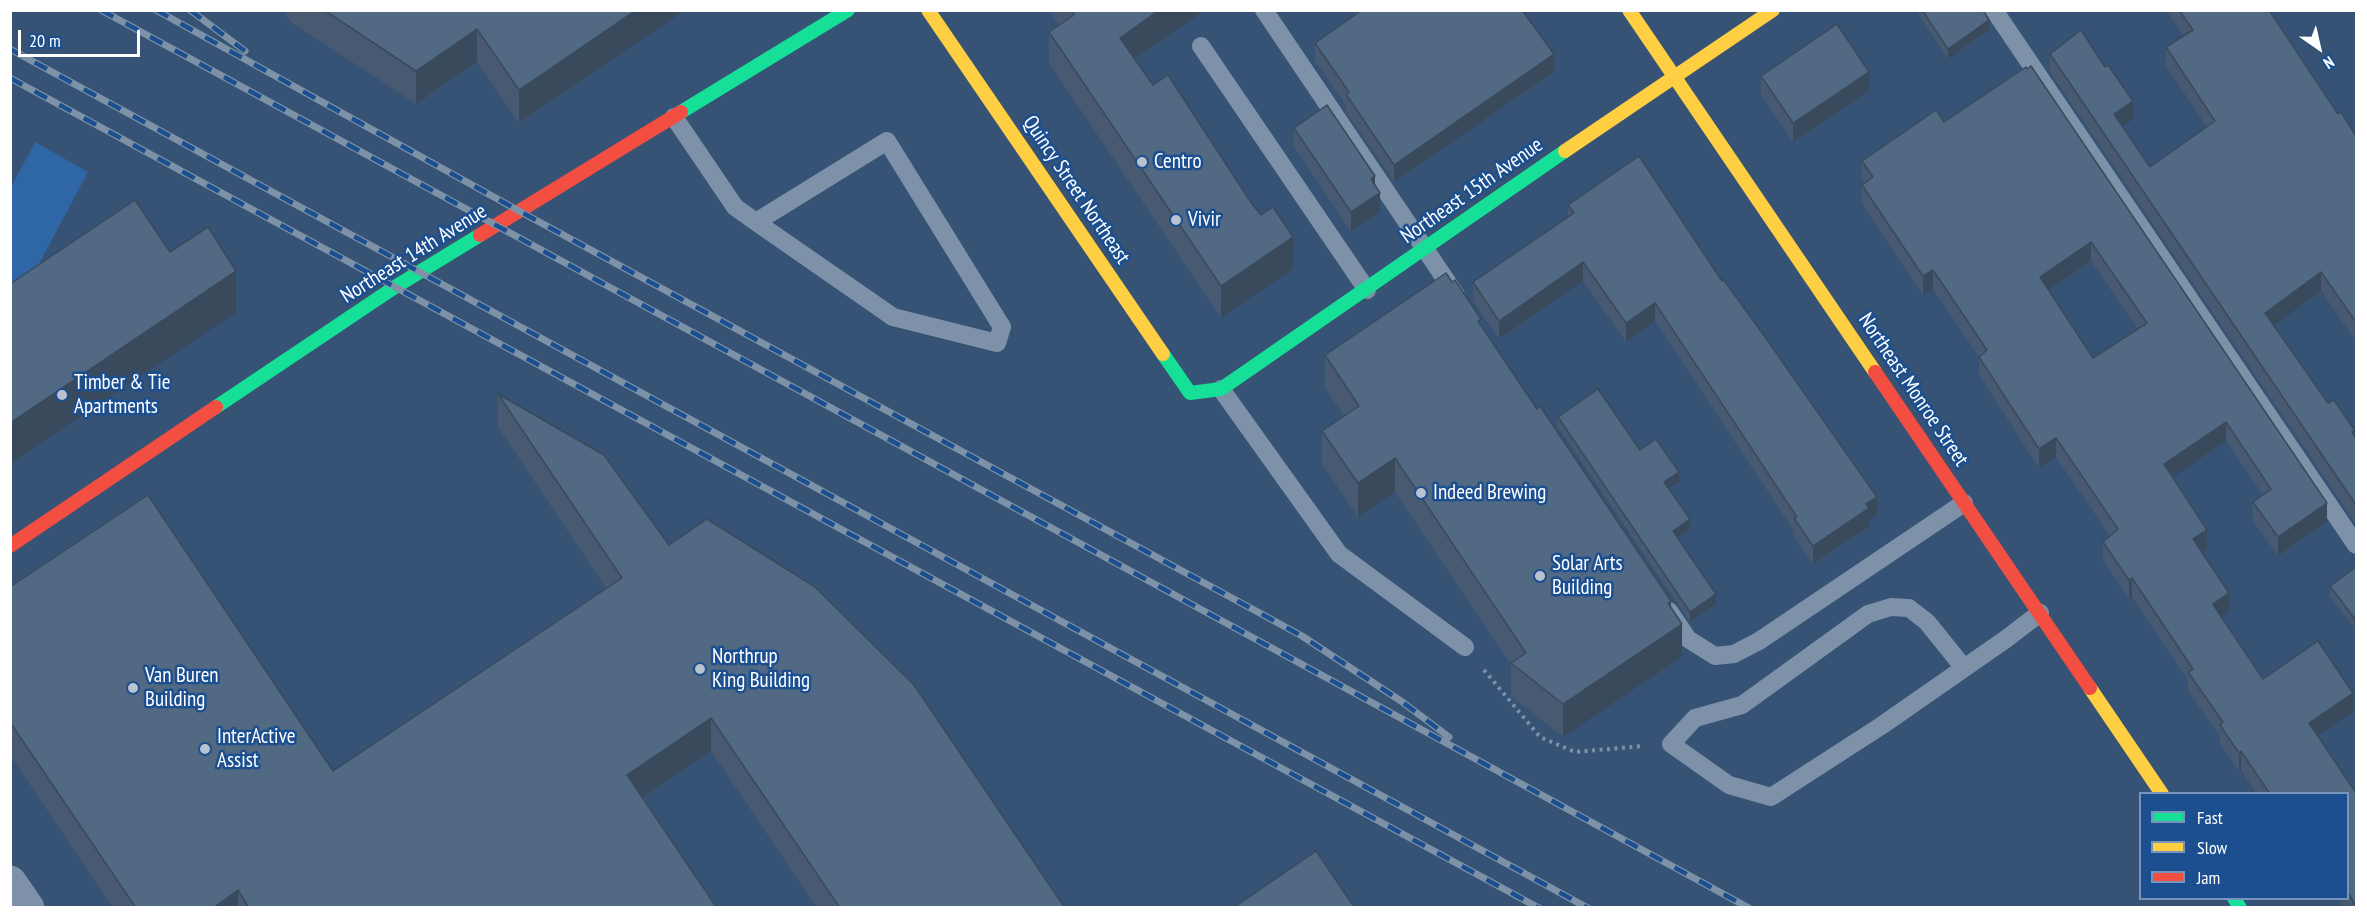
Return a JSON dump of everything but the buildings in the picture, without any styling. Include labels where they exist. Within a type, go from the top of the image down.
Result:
[{"type":"street","name":"Quincy Street Northeast","points":[[928,10],[1190,393]]},
{"type":"street","name":"Northeast Monroe Street","points":[[1629,10],[2161,792]]},
{"type":"street","name":"Northeast 15th Avenue","points":[[1190,393],[1221,389],[1773,10]]},
{"type":"street","name":"Northeast 14th Avenue","points":[[10,546],[395,287],[847,11]]},
{"type":"street","points":[[10,882],[28,908]]},
{"type":"lane","points":[[1264,10],[1466,309]]},
{"type":"lane","points":[[1994,10],[2356,545]]},
{"type":"lane","points":[[1201,46],[1367,290]]},
{"type":"lane","points":[[674,117],[735,207],[756,222],[893,317],[997,343],[1002,327],[887,141],[756,222]]},
{"type":"lane","points":[[1221,389],[1339,554],[1465,647]]},
{"type":"lane","points":[[1662,601],[1688,639],[1715,657],[1734,654],[1759,641],[1964,503]]},
{"type":"lane","points":[[1964,668],[1927,622],[1909,608],[1891,607],[1868,614],[1742,705],[1695,718],[1671,744],[1729,785],[1771,797],[1881,726],[1964,668],[2040,614]]},
{"type":"path","points":[[1465,647],[1540,737],[1575,752],[1671,744]]},
{"type":"shaded area","points":[[35,142],[88,172],[38,266],[11,284],[11,187]]},
{"type":"railway","points":[[101,10],[1749,908]]},
{"type":"railway","points":[[156,10],[521,212],[1302,636],[1401,701],[1449,737]]},
{"type":"railway","points":[[190,10],[245,51]]},
{"type":"railway","points":[[10,49],[1588,908]]},
{"type":"railway","points":[[10,78],[1539,908]]},
{"type":"traffic: fast","points":[[681,112],[848,10]]},
{"type":"traffic: fast","points":[[1163,354],[1190,393],[1221,389],[1565,151]]},
{"type":"traffic: fast","points":[[216,407],[395,287],[480,235]]},
{"type":"traffic: fast","points":[[2235,900],[2240,908]]},
{"type":"traffic: slow","points":[[928,10],[1163,354]]},
{"type":"traffic: slow","points":[[1629,10],[1875,372]]},
{"type":"traffic: slow","points":[[1565,151],[1773,10]]},
{"type":"traffic: slow","points":[[2090,688],[2161,792]]},
{"type":"traffic: jam","points":[[480,235],[681,112]]},
{"type":"traffic: jam","points":[[1875,372],[2090,688]]},
{"type":"traffic: jam","points":[[10,546],[216,407]]},
{"type":"place","name":"Centro","points":[[1142,162]]},
{"type":"place","name":"Vivir","points":[[1176,220]]},
{"type":"place","name":"Timber & Tie Apartments","points":[[62,395]]},
{"type":"place","name":"Indeed Brewing","points":[[1421,493]]},
{"type":"place","name":"Solar Arts Building","points":[[1540,576]]},
{"type":"place","name":"Northrup King Building","points":[[700,669]]},
{"type":"place","name":"Van Buren Building","points":[[133,688]]},
{"type":"place","name":"InterActive Assist","points":[[205,749]]}]
